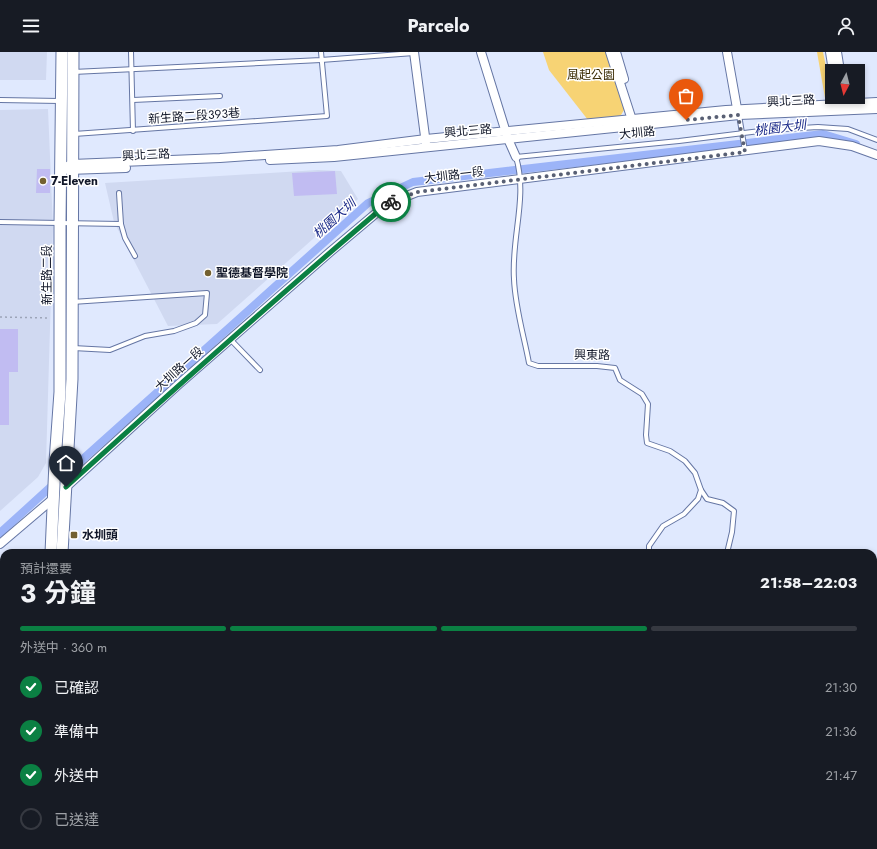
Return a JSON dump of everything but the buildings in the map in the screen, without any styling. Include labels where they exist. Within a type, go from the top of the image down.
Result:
[{"type":"main road","name":"新生路二段","points":[[62,52],[67,72],[67,134],[72,167],[72,379],[62,549]]},
{"type":"main road","name":"新生路二段","points":[[67,72],[73,52]]},
{"type":"main road","name":"新生路二段","points":[[51,549],[60,392],[61,169],[67,134]]},
{"type":"street","points":[[415,52],[426,143]]},
{"type":"street","points":[[481,52],[516,159]]},
{"type":"street","points":[[610,52],[634,122]]},
{"type":"street","points":[[616,52],[634,122]]},
{"type":"street","points":[[727,52],[738,112]]},
{"type":"street","points":[[830,52],[833,64]]},
{"type":"street","points":[[837,52],[839,64]]},
{"type":"street","points":[[865,102],[877,102]]},
{"type":"street","name":"興北三路","points":[[61,169],[72,167],[334,157],[426,143],[830,104]]},
{"type":"street","name":"興北三路","points":[[849,104],[877,108]]},
{"type":"street","name":"大圳路一段","points":[[66,487],[230,340],[387,204],[417,192],[819,142],[852,146],[877,155]]},
{"type":"street","points":[[0,544],[54,498]]},
{"type":"lane","points":[[131,52],[134,131]]},
{"type":"lane","points":[[321,52],[322,60]]},
{"type":"lane","points":[[67,72],[322,60],[415,52]]},
{"type":"lane","name":"新生路二段393巷","points":[[67,134],[134,131],[327,116],[322,60]]},
{"type":"lane","points":[[133,100],[220,96]]},
{"type":"lane","points":[[0,100],[67,101]]},
{"type":"lane","points":[[738,112],[745,152]]},
{"type":"lane","name":"大圳路","points":[[516,159],[768,130],[818,127],[848,129],[877,140]]},
{"type":"lane","points":[[516,159],[520,179]]},
{"type":"lane","name":"興東路","points":[[520,179],[520,205],[514,249],[514,279],[519,317],[529,363],[538,366],[597,366],[615,368],[620,380],[642,394],[648,404],[646,435],[647,443],[670,451],[685,461],[695,473],[701,490]]},
{"type":"lane","points":[[118,193],[121,224],[125,238],[135,256]]},
{"type":"lane","points":[[0,222],[121,224]]},
{"type":"lane","points":[[72,302],[207,293],[205,315],[196,323],[174,331],[145,336],[110,350],[72,348]]},
{"type":"lane","points":[[230,340],[260,370]]},
{"type":"lane","points":[[649,549],[649,546],[663,526],[684,514],[698,499],[701,490]]},
{"type":"lane","points":[[701,490],[707,499],[723,503],[734,511],[732,532],[728,549]]},
{"type":"path","points":[[0,317],[60,318]]},
{"type":"shaded area","points":[[0,52],[47,52],[46,80],[0,80]]},
{"type":"shaded area","points":[[48,109],[53,227],[46,463],[38,477],[0,511],[0,110]]},
{"type":"shaded area","name":"聖德基督學院","points":[[318,170],[341,171],[358,199],[217,324],[168,326],[114,222],[105,183]]},
{"type":"green space","name":"風起公園","points":[[543,52],[606,52],[624,110],[621,115],[617,117],[588,120],[549,70]]},
{"type":"green space","points":[[817,52],[823,52],[825,64],[825,98]]},
{"type":"waterway","name":"桃園大圳","points":[[65,475],[368,203],[413,182],[823,134],[856,144]]},
{"type":"waterway","name":"桃園大圳","points":[[0,533],[56,482]]},
{"type":"way so far","points":[[391,202],[417,192],[745,152],[738,115],[686,120]]},
{"type":"place","name":"7-Eleven","points":[[43,181]]},
{"type":"place","name":"聖德基督學院","points":[[208,273]]},
{"type":"place","name":"水圳頭","points":[[74,535]]},
{"type":"route","points":[[66,487],[179,384],[318,262],[391,202]]}]
